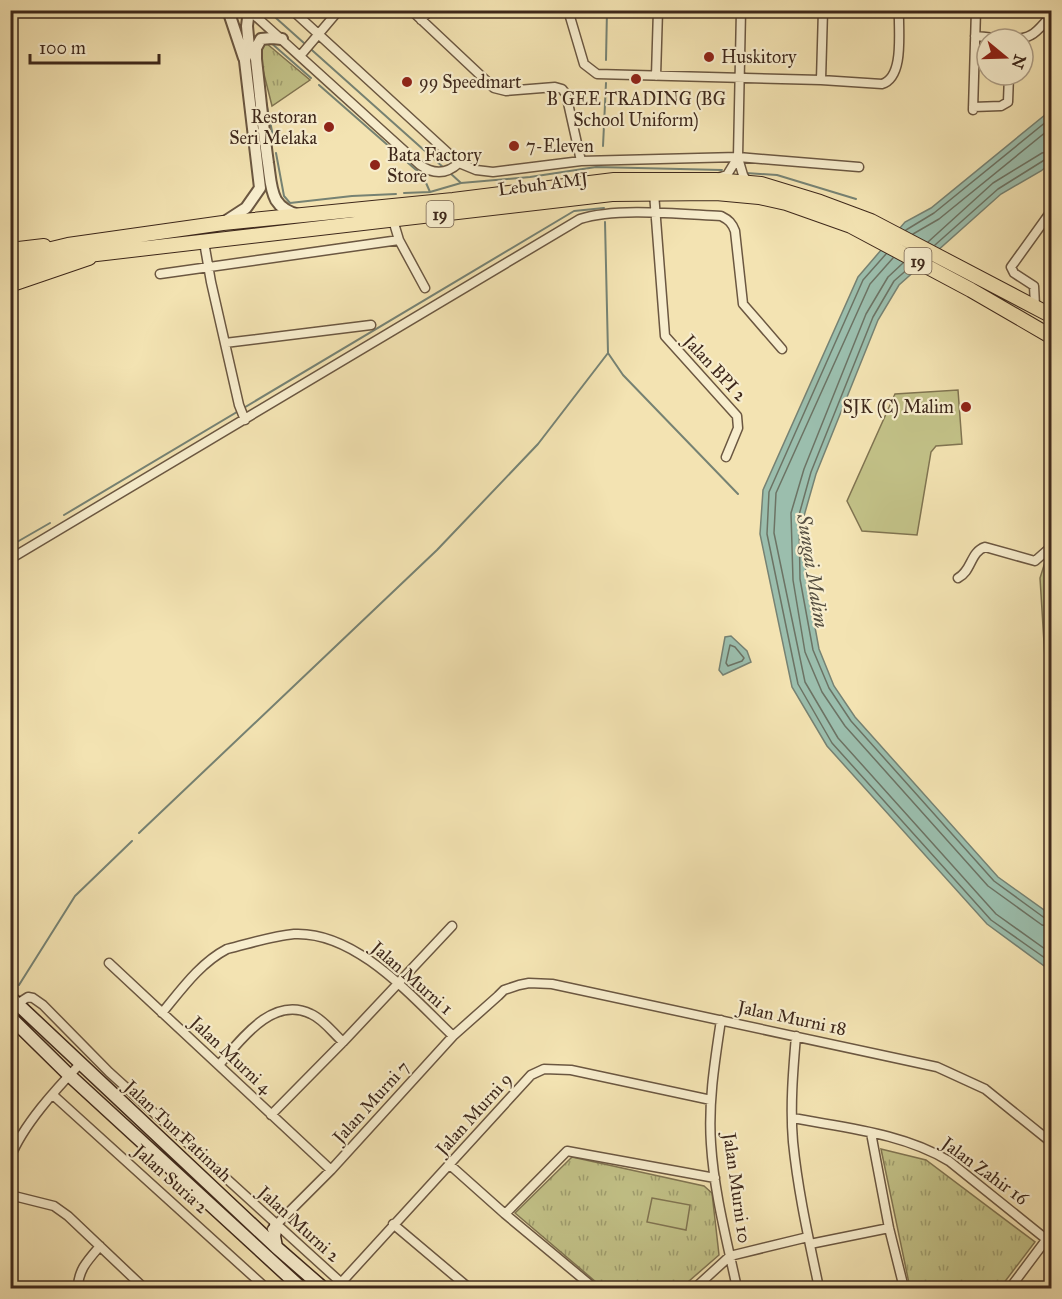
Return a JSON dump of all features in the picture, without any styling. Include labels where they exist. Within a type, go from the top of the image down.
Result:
[{"type":"main road","name":"Lebuh AMJ","points":[[10,259],[76,243],[223,223],[453,200],[614,180],[708,179],[762,184],[820,202],[868,227],[976,275],[1052,316]]},
{"type":"main road","name":"Lebuh AMJ","points":[[10,272],[71,257],[612,194],[716,193],[759,197],[868,227],[1052,337]]},
{"type":"main road","points":[[10,250],[76,243]]},
{"type":"main road","points":[[10,285],[102,254]]},
{"type":"main road","name":"Jalan Tun Fatimah","points":[[14,1001],[264,1236],[323,1288]]},
{"type":"main road","name":"Jalan Tun Fatimah","points":[[10,1017],[69,1075],[301,1288]]},
{"type":"main road","points":[[276,1226],[274,1236],[276,1247]]},
{"type":"street","points":[[228,10],[250,60],[276,201],[292,214],[299,215]]},
{"type":"street","points":[[292,10],[459,163],[476,170],[493,172],[581,161],[738,157],[859,167]]},
{"type":"street","points":[[302,53],[339,10]]},
{"type":"street","points":[[411,10],[494,88],[506,91],[555,87],[562,89],[566,94],[581,161]]},
{"type":"street","points":[[422,20],[430,10]]},
{"type":"street","points":[[568,10],[584,64],[597,74],[821,80],[882,84],[888,82],[898,66],[899,10]]},
{"type":"street","points":[[656,76],[658,10]]},
{"type":"street","points":[[741,10],[738,157],[748,183]]},
{"type":"street","points":[[821,80],[823,10]]},
{"type":"street","points":[[975,27],[976,10]]},
{"type":"street","points":[[223,223],[246,208],[260,188],[250,60],[253,50],[249,48],[247,26],[250,11],[302,53],[420,165],[438,173],[451,170],[459,163]]},
{"type":"street","points":[[1035,31],[1052,15]]},
{"type":"street","points":[[975,36],[973,109],[1001,106],[1008,102],[1009,87]]},
{"type":"street","points":[[250,60],[261,39],[282,39]]},
{"type":"street","points":[[708,179],[727,175],[738,157]]},
{"type":"street","name":"Jalan BPI 2","points":[[654,193],[664,336],[737,416],[738,428],[726,457]]},
{"type":"street","points":[[1035,306],[1034,286],[1014,273],[1011,267],[1052,210]]},
{"type":"street","points":[[10,559],[242,412],[580,219],[600,214],[657,213],[721,216],[733,224],[743,304],[782,349]]},
{"type":"street","points":[[393,220],[399,240],[425,288]]},
{"type":"street","points":[[160,274],[399,240]]},
{"type":"street","points":[[204,242],[242,412]]},
{"type":"street","points":[[225,343],[371,325]]},
{"type":"street","points":[[958,578],[965,575],[975,554],[985,547],[1035,561],[1052,546]]},
{"type":"street","points":[[271,1114],[343,1042],[452,926]]},
{"type":"street","name":"Jalan Murni 1","points":[[162,1013],[187,982],[219,953],[226,949],[293,934],[321,937],[361,954],[397,982],[453,1036]]},
{"type":"street","name":"Jalan Murni 4","points":[[109,963],[332,1170]]},
{"type":"street","name":"Jalan Murni 18","points":[[504,990],[529,983],[552,984],[920,1062],[957,1075],[991,1094],[1052,1143]]},
{"type":"street","name":"Jalan Murni 7","points":[[255,1246],[332,1170],[453,1036],[504,990]]},
{"type":"street","name":"Jalan Murni 2","points":[[14,1001],[28,997],[38,1001],[109,1072],[344,1286]]},
{"type":"street","points":[[219,1065],[257,1023],[286,1011],[298,1010],[313,1015],[343,1042]]},
{"type":"street","name":"Jalan Murni 10","points":[[721,1020],[714,1061],[711,1141],[715,1178],[737,1288]]},
{"type":"street","points":[[796,1036],[792,1079],[793,1143],[819,1288]]},
{"type":"street","points":[[10,1158],[15,1146],[53,1095],[81,1064]]},
{"type":"street","name":"Jalan Murni 9","points":[[344,1286],[393,1224],[537,1071],[571,1070],[711,1100]]},
{"type":"street","name":"Jalan Suria 2","points":[[53,1095],[266,1288]]},
{"type":"street","name":"Jalan Zahir 16","points":[[793,1118],[871,1133],[937,1154],[1049,1235]]},
{"type":"street","points":[[871,1133],[889,1228],[904,1288]]},
{"type":"street","points":[[505,1214],[567,1150],[715,1178]]},
{"type":"street","points":[[450,1165],[594,1288]]},
{"type":"street","points":[[10,1195],[54,1206],[144,1288]]},
{"type":"street","points":[[393,1224],[469,1288]]},
{"type":"street","points":[[695,1288],[730,1256],[809,1240],[889,1228]]},
{"type":"street","points":[[1010,1288],[1049,1235]]},
{"type":"street","points":[[78,1288],[78,1278],[86,1262],[100,1246]]},
{"type":"green space","points":[[266,43],[310,80],[272,106],[259,54],[263,44]]},
{"type":"green space","points":[[958,390],[962,444],[936,446],[931,452],[917,535],[862,531],[847,501],[895,394]]},
{"type":"green space","points":[[1051,543],[1051,697],[1047,691],[1040,578]]},
{"type":"green space","points":[[881,1149],[926,1160],[1035,1242],[1000,1288],[910,1288]]},
{"type":"green space","points":[[572,1157],[704,1186],[712,1193],[719,1255],[681,1288],[603,1288],[515,1213]]},
{"type":"green space","points":[[652,1198],[690,1205],[686,1230],[647,1222]]},
{"type":"water","points":[[1051,110],[1051,163],[1001,194],[899,285],[878,320],[816,474],[804,516],[806,578],[819,649],[834,686],[855,717],[998,877],[1051,915],[1051,971],[987,924],[827,746],[792,687],[760,534],[763,490],[858,277],[905,222],[931,208]]},
{"type":"water","points":[[731,636],[747,651],[751,662],[723,675],[719,670],[725,637]]},
{"type":"waterway","points":[[267,10],[444,168]]},
{"type":"waterway","points":[[606,60],[607,10]]},
{"type":"waterway","points":[[270,42],[311,78]]},
{"type":"waterway","points":[[603,146],[606,83]]},
{"type":"waterway","points":[[319,85],[423,176],[430,192]]},
{"type":"waterway","points":[[265,97],[274,141]]},
{"type":"waterway","points":[[276,153],[284,196],[290,203],[396,194]]},
{"type":"waterway","points":[[404,193],[430,192],[461,183],[530,177],[596,167],[722,170]]},
{"type":"waterway","points":[[450,173],[461,183]]},
{"type":"waterway","points":[[746,173],[777,175],[856,199]]},
{"type":"waterway","points":[[64,515],[574,211],[604,208]]},
{"type":"waterway","points":[[605,222],[608,353],[623,375],[738,494]]},
{"type":"waterway","points":[[139,833],[437,550],[538,444],[608,353]]},
{"type":"waterway","points":[[10,546],[50,523]]},
{"type":"waterway","points":[[19,985],[75,896],[132,841]]},
{"type":"place","name":"Huskitory","points":[[709,57]]},
{"type":"place","name":"B GEE TRADING (BG School Uniform)","points":[[636,79]]},
{"type":"place","name":"99 Speedmart","points":[[407,82]]},
{"type":"place","name":"Restoran Seri Melaka","points":[[329,127]]},
{"type":"place","name":"7-Eleven","points":[[514,146]]},
{"type":"place","name":"Bata Factory Store","points":[[375,165]]},
{"type":"place","name":"SJK (C) Malim","points":[[966,407]]},
{"type":"water label","name":"Sungai Malim","points":[[813,571]]}]
